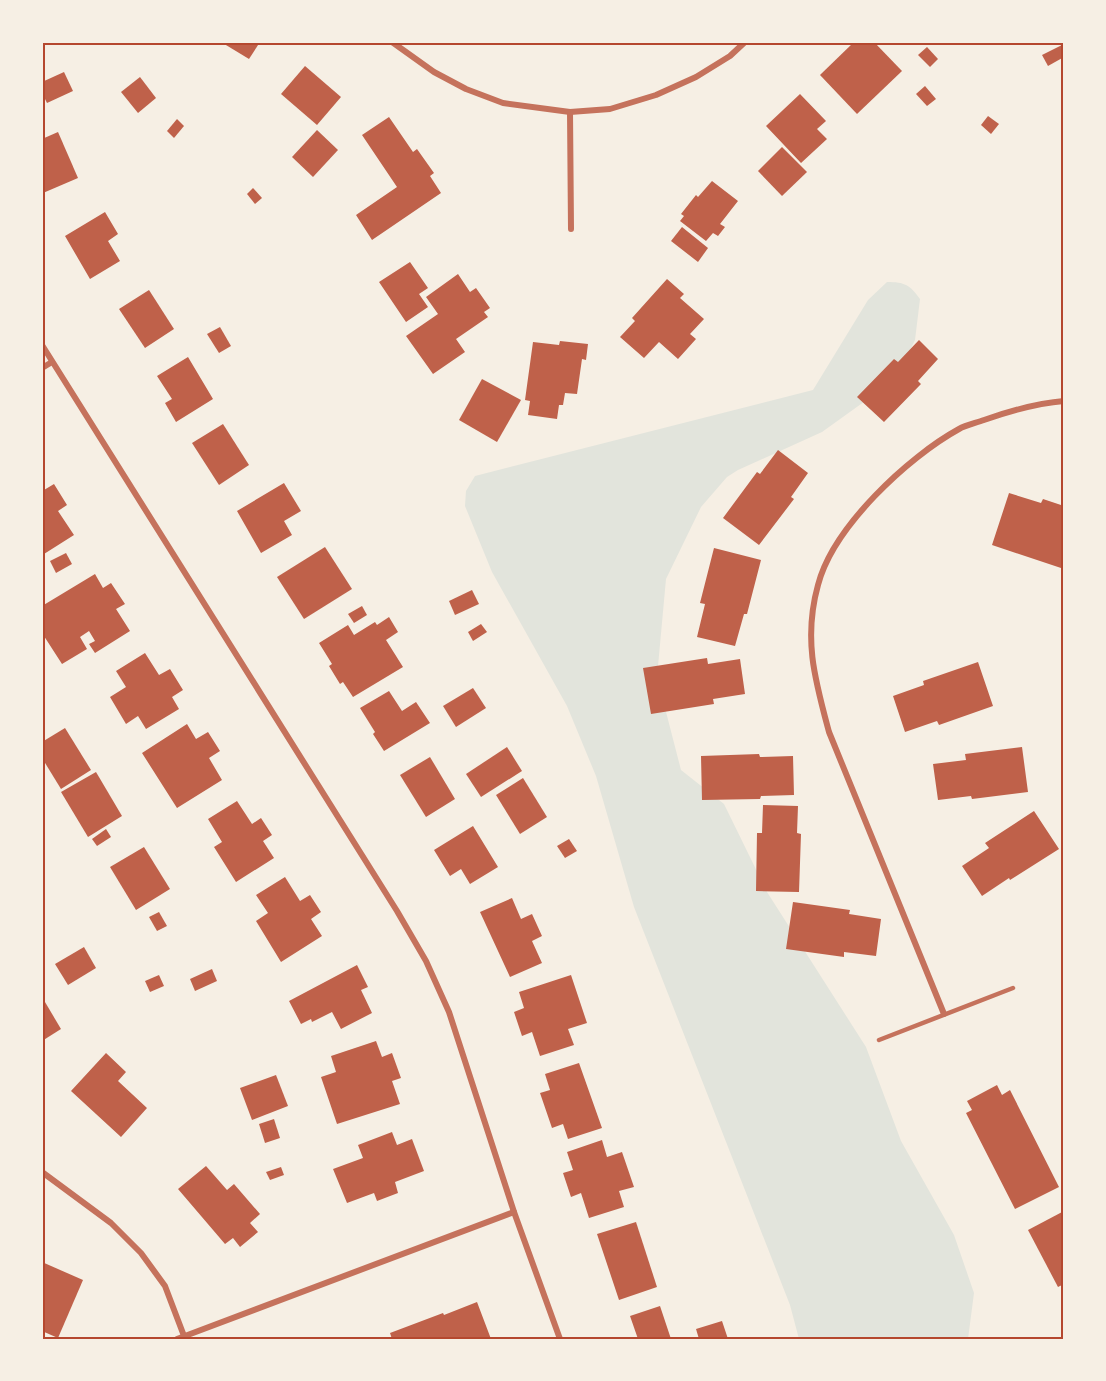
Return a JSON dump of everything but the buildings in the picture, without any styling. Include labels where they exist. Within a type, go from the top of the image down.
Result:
[{"type":"street","points":[[392,42],[434,72],[466,89],[503,103],[570,112],[610,109],[656,95],[696,77],[730,56],[745,42]]},
{"type":"street","points":[[570,112],[571,229]]},
{"type":"street","points":[[42,345],[397,911],[426,961],[449,1012],[514,1212],[560,1339]]},
{"type":"street","points":[[42,368],[52,362]]},
{"type":"street","points":[[944,1014],[830,732],[817,688],[811,651],[812,618],[818,583],[831,554],[853,521],[887,484],[919,455],[960,428],[1008,412],[1064,400]]},
{"type":"street","points":[[42,1172],[111,1223],[141,1253],[165,1286],[184,1336]]},
{"type":"street","points":[[177,1339],[514,1212]]},
{"type":"lane","points":[[879,1040],[1013,988]]},
{"type":"shaded area","points":[[887,282],[906,285],[920,299],[915,340],[909,352],[868,399],[822,432],[727,477],[701,507],[666,579],[657,677],[681,770],[724,804],[767,892],[866,1047],[901,1141],[954,1235],[974,1293],[968,1339],[799,1339],[790,1305],[634,907],[596,776],[567,706],[492,572],[465,506],[466,491],[475,476],[813,390],[868,300]]}]
